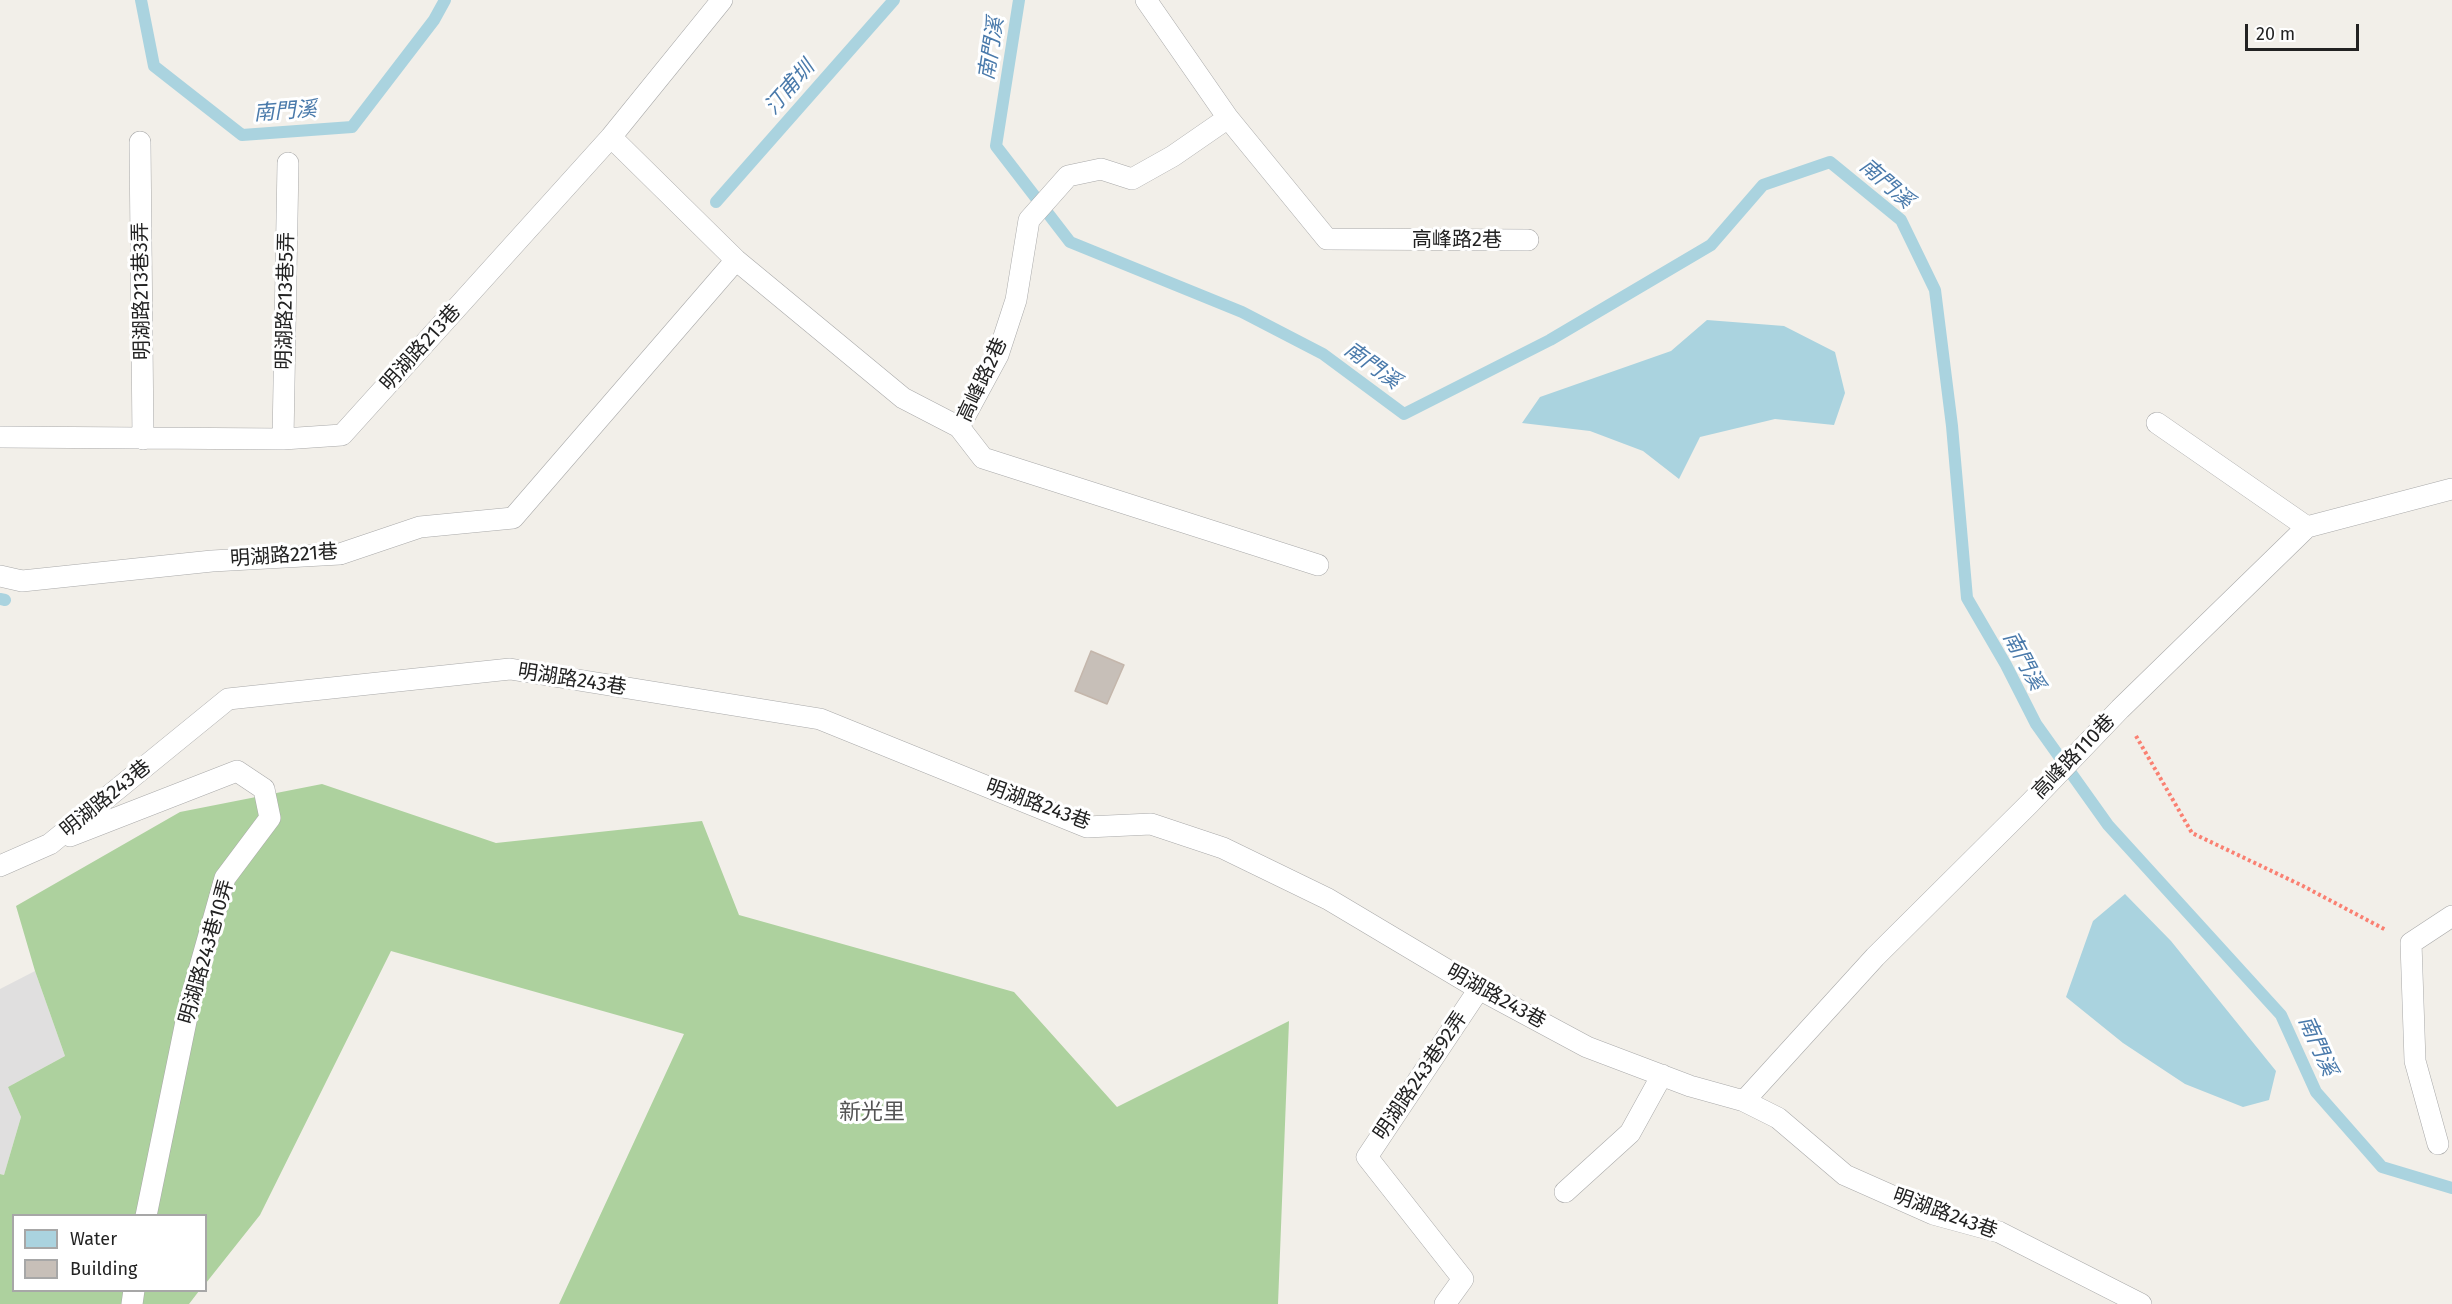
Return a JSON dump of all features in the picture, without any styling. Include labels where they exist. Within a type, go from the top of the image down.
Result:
[{"type":"lane","name":"明湖路213巷","points":[[0,437],[143,440],[283,439],[342,435],[611,137],[722,0]]},
{"type":"lane","name":"高峰路2巷","points":[[1146,0],[1228,118],[1327,239],[1528,240]]},
{"type":"lane","name":"高峰路2巷","points":[[1228,118],[1173,156],[1132,179],[1101,169],[1068,176],[1029,220],[1016,300],[998,355],[959,427],[983,458],[1318,565]]},
{"type":"lane","points":[[611,137],[736,260],[903,398],[959,427]]},
{"type":"lane","name":"明湖路213巷3弄","points":[[140,142],[143,440]]},
{"type":"lane","name":"明湖路213巷5弄","points":[[283,439],[288,163]]},
{"type":"lane","name":"明湖路221巷","points":[[0,576],[22,581],[212,561],[340,554],[420,526],[513,518],[736,260]]},
{"type":"lane","points":[[2157,423],[2307,528]]},
{"type":"lane","name":"高峰路110巷","points":[[1744,1101],[1875,957],[2120,710],[2307,528],[2452,489]]},
{"type":"lane","name":"明湖路243巷","points":[[0,866],[50,844],[228,699],[510,669],[820,719],[1088,827],[1150,824],[1223,848],[1328,899],[1479,989],[1587,1047],[1662,1075],[1744,1101],[1778,1118],[1845,1175],[1933,1214],[1999,1232],[2141,1304]]},
{"type":"lane","name":"明湖路243巷10弄","points":[[50,844],[237,771],[264,789],[270,818],[225,878],[190,1002],[146,1214]]},
{"type":"lane","points":[[2438,1144],[2415,1061],[2411,943],[2452,916]]},
{"type":"lane","name":"明湖路243巷92弄","points":[[1445,1304],[1463,1280],[1366,1157],[1479,989]]},
{"type":"lane","points":[[1565,1192],[1630,1133],[1662,1075]]},
{"type":"path","points":[[2120,710],[2192,833],[2303,886],[2411,943]]},
{"type":"shaded area","points":[[35,971],[65,1056],[8,1087],[21,1117],[4,1175],[0,1174],[0,989]]},
{"type":"green space","points":[[322,784],[496,843],[702,821],[739,915],[1014,992],[1117,1107],[1289,1021],[1278,1304],[559,1304],[684,1034],[391,951],[260,1215],[207,1282],[207,1214],[12,1214],[12,1292],[198,1292],[189,1304],[0,1304],[0,1174],[4,1175],[21,1117],[8,1087],[65,1056],[35,971],[16,906],[180,812]]},
{"type":"water","points":[[1707,320],[1784,326],[1835,352],[1845,393],[1834,425],[1775,419],[1700,437],[1679,479],[1643,451],[1590,431],[1522,423],[1540,397],[1671,351]]},
{"type":"water","points":[[2125,894],[2171,941],[2276,1071],[2269,1100],[2243,1107],[2185,1084],[2123,1043],[2066,997],[2093,921]]},
{"type":"building","points":[[1091,651],[1124,665],[1107,704],[1075,691]]},
{"type":"waterway","name":"南門溪","points":[[141,0],[154,66],[242,135],[352,127],[434,20],[445,0]]},
{"type":"waterway","name":"汀甫圳","points":[[716,202],[894,0]]},
{"type":"waterway","name":"南門溪","points":[[1019,0],[996,146],[1070,242],[1242,312],[1323,354],[1404,414],[1550,340],[1711,245],[1763,185],[1830,162],[1901,220],[1935,290],[1952,426],[1967,598],[2006,665],[2036,724],[2108,825],[2281,1015],[2316,1092],[2382,1167],[2452,1188]]},
{"type":"waterway","name":"汀甫圳","points":[[0,599],[5,600]]},
{"type":"district","name":"新光里","points":[[872,1113]]}]
